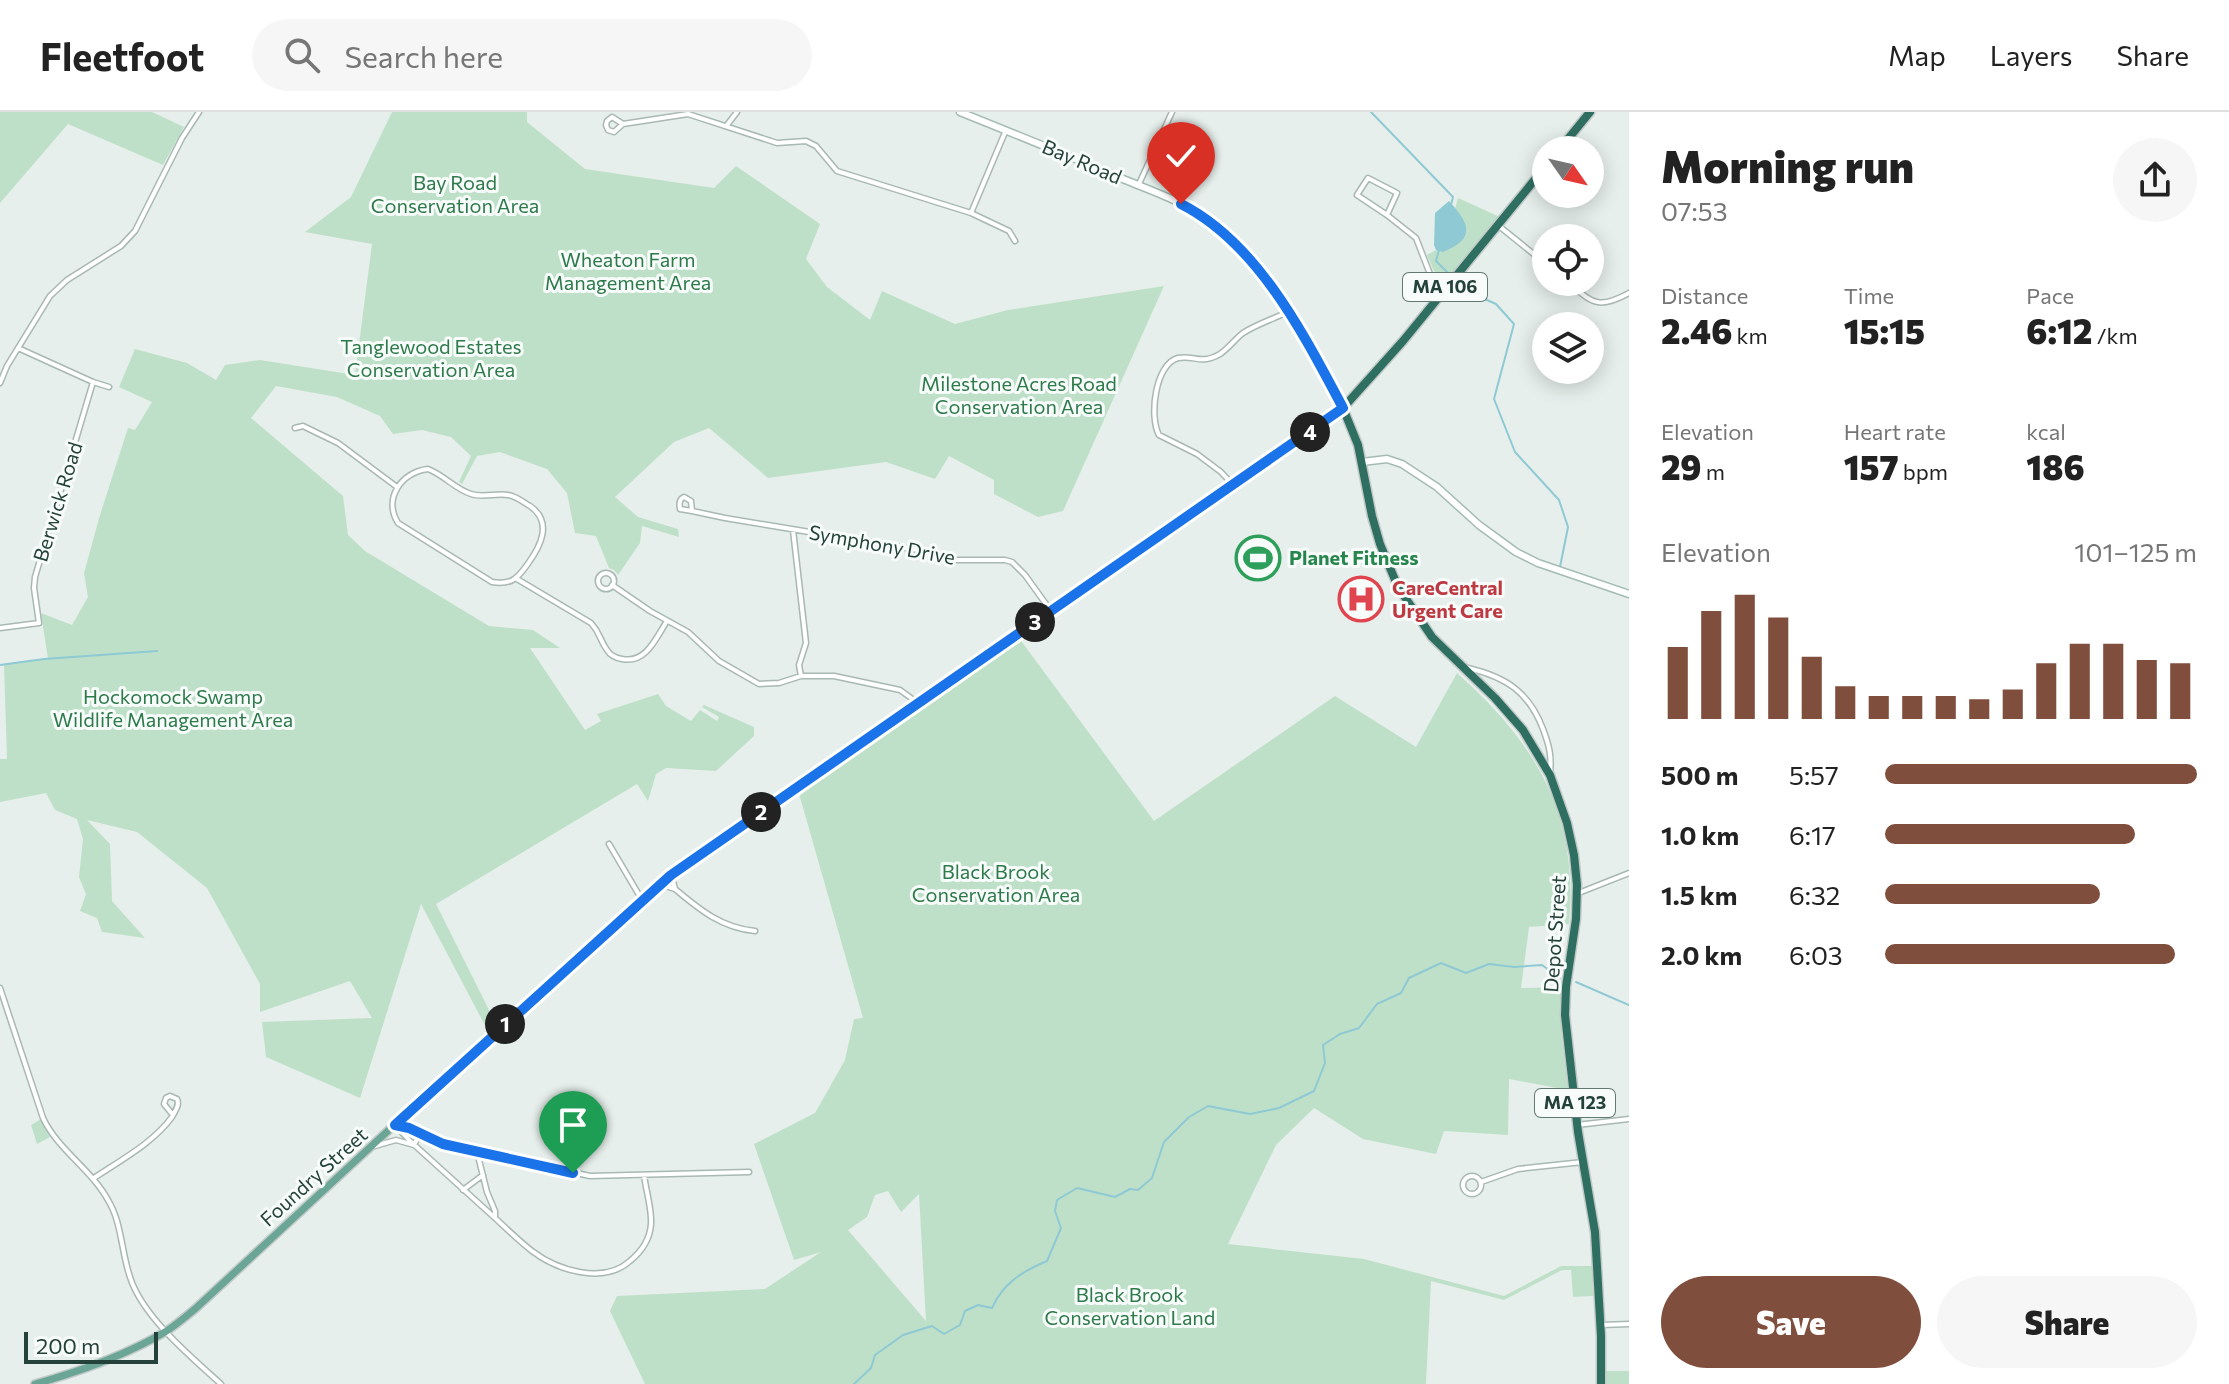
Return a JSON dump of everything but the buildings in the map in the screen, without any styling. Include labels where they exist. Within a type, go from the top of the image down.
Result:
[{"type":"highway","points":[[1570,136],[1590,112]]},
{"type":"highway","name":"Foundry Street","points":[[1343,408],[1403,341],[1532,183]]},
{"type":"highway","name":"Depot Street","points":[[1343,408],[1356,438],[1376,529],[1394,578],[1424,627],[1516,721],[1550,775],[1563,807],[1576,872],[1575,926],[1565,1001],[1577,1125],[1595,1232],[1601,1384]]},
{"type":"main road","name":"Bay Road","points":[[960,112],[1191,209],[1213,223],[1253,265],[1288,312],[1343,408]]},
{"type":"main road","name":"Foundry Street","points":[[35,1384],[126,1351],[166,1332],[195,1309],[671,875],[1343,408]]},
{"type":"main road","points":[[1362,462],[1387,459],[1402,464],[1433,484],[1490,534],[1521,555],[1629,594]]},
{"type":"street","points":[[1,380],[50,296],[60,286],[113,252],[135,231],[182,138],[199,112]]},
{"type":"street","points":[[727,125],[737,112]]},
{"type":"street","points":[[1138,186],[1172,112]]},
{"type":"street","points":[[623,124],[688,114],[777,143],[806,141],[816,146],[837,171],[971,213],[1009,231],[1015,241]]},
{"type":"street","points":[[971,213],[1006,130]]},
{"type":"street","points":[[1387,215],[1397,193],[1368,178],[1357,195],[1416,238],[1430,274],[1446,286]]},
{"type":"street","points":[[1497,225],[1532,253]]},
{"type":"street","points":[[1584,296],[1597,302],[1610,302],[1629,293]]},
{"type":"street","points":[[1234,486],[1197,454],[1159,435],[1154,419],[1160,376],[1174,360],[1213,357],[1248,330],[1288,312]]},
{"type":"street","points":[[18,348],[109,387]]},
{"type":"street","name":"Berwick Road","points":[[0,628],[39,623],[35,577],[93,382]]},
{"type":"street","points":[[295,428],[303,426],[338,443],[397,487]]},
{"type":"street","points":[[428,469],[470,494],[516,497],[536,510],[541,517],[543,539],[517,579],[492,582],[398,523],[391,509],[397,487],[409,475],[428,469]]},
{"type":"street","name":"Symphony Drive","points":[[692,511],[936,553],[955,560],[1005,560],[1012,562],[1025,575],[1051,611]]},
{"type":"street","points":[[793,530],[806,643],[799,665],[801,676]]},
{"type":"street","points":[[517,579],[591,623],[600,633],[607,651],[624,660],[643,655],[667,621]]},
{"type":"street","points":[[612,585],[667,621],[674,622],[719,661],[759,684],[779,683],[801,676],[834,676],[900,690],[918,703]]},
{"type":"street","points":[[1461,667],[1509,684],[1528,699],[1549,745],[1552,759],[1550,775]]},
{"type":"street","points":[[609,844],[642,900]]},
{"type":"street","points":[[1576,894],[1629,873]]},
{"type":"street","points":[[671,875],[675,889]]},
{"type":"street","points":[[660,884],[675,889],[716,920],[739,929],[755,931]]},
{"type":"street","points":[[0,988],[44,1121],[106,1196],[115,1213],[134,1287],[166,1332],[221,1384]]},
{"type":"street","points":[[93,1179],[153,1138],[173,1115],[179,1102],[172,1096],[166,1098],[164,1104],[173,1115]]},
{"type":"street","points":[[1577,1125],[1629,1119]]},
{"type":"street","points":[[395,1125],[443,1144],[585,1176],[749,1172]]},
{"type":"street","points":[[395,1125],[534,1253],[583,1272],[599,1273],[625,1266],[643,1245],[650,1232],[651,1216],[644,1175]]},
{"type":"street","points":[[414,1145],[423,1136]]},
{"type":"street","points":[[369,1149],[392,1140],[414,1145]]},
{"type":"street","points":[[477,1152],[495,1218]]},
{"type":"street","points":[[1481,1182],[1518,1169],[1583,1162]]},
{"type":"street","points":[[463,1190],[483,1175]]},
{"type":"street","points":[[1471,1176],[1481,1182],[1480,1188],[1473,1194],[1464,1189],[1464,1182],[1471,1176]]},
{"type":"street","points":[[1601,1325],[1629,1324]]},
{"type":"green space","points":[[0,112],[152,112],[184,127],[163,165],[68,124],[0,203]]},
{"type":"green space","points":[[392,112],[527,112],[527,122],[585,169],[714,188],[736,166],[820,224],[806,259],[827,287],[870,320],[882,291],[955,324],[1008,310],[1164,286],[1063,511],[1038,517],[994,494],[994,480],[949,456],[935,479],[886,462],[768,478],[709,428],[674,442],[615,497],[638,517],[678,529],[679,537],[642,526],[640,543],[618,575],[609,568],[596,536],[575,533],[567,493],[547,469],[500,452],[477,456],[462,484],[459,482],[471,456],[451,437],[422,430],[393,434],[380,416],[337,397],[276,386],[251,418],[343,496],[348,535],[365,551],[489,626],[533,630],[560,648],[530,648],[585,730],[601,721],[597,714],[658,694],[666,706],[691,721],[700,710],[717,721],[719,717],[702,707],[704,705],[754,727],[754,736],[716,771],[666,768],[656,774],[648,801],[637,784],[436,904],[497,1026],[489,1033],[421,904],[360,1098],[266,1057],[262,1022],[372,1018],[350,981],[260,1012],[260,984],[207,888],[137,832],[87,820],[110,844],[112,901],[145,938],[102,932],[97,918],[80,911],[86,894],[79,877],[83,839],[77,819],[55,810],[46,793],[0,802],[0,759],[7,759],[4,664],[48,659],[41,613],[72,625],[88,597],[84,573],[128,428],[135,430],[152,402],[119,387],[135,349],[187,363],[216,380],[225,365],[260,360],[355,375],[372,244],[305,232],[351,197]]},
{"type":"green space","points":[[1458,198],[1500,217],[1446,279],[1434,271],[1427,255],[1445,245]]},
{"type":"green space","name":"Black Brook Conservation Area","points":[[1019,638],[1154,821],[1335,696],[1416,747],[1457,673],[1485,699],[1530,754],[1559,815],[1567,849],[1569,924],[1529,927],[1521,988],[1562,987],[1561,1030],[1568,1090],[1509,1079],[1508,1135],[1444,1131],[1436,1154],[1363,1139],[1314,1108],[1276,1145],[1228,1244],[1364,1259],[1504,1296],[1561,1266],[1592,1266],[1593,1296],[1573,1297],[1571,1270],[1562,1270],[1504,1300],[1431,1281],[1426,1384],[645,1384],[610,1311],[617,1296],[765,1289],[821,1252],[794,1260],[754,1144],[815,1113],[845,1060],[854,1019],[863,1018],[798,790]],"holes":[[[888,1191],[901,1212],[919,1194],[926,1321],[848,1230],[867,1217],[875,1195]]]},
{"type":"green space","points":[[41,1119],[50,1137],[37,1144],[31,1125]]},
{"type":"green space","points":[[1605,1371],[1629,1371],[1629,1384],[1604,1384]]},
{"type":"water","points":[[1449,201],[1461,216],[1466,230],[1461,241],[1443,252],[1436,250],[1434,245],[1435,213]]},
{"type":"waterway","points":[[1371,112],[1453,197],[1451,205]]},
{"type":"waterway","points":[[1439,250],[1436,261],[1450,275]]},
{"type":"waterway","points":[[1458,282],[1464,290],[1496,304],[1514,324],[1494,399],[1515,452],[1559,500],[1568,527],[1560,567]]},
{"type":"waterway","points":[[0,665],[157,651]]},
{"type":"waterway","points":[[854,1384],[871,1368],[875,1355],[903,1335],[932,1326],[944,1334],[960,1325],[965,1311],[978,1305],[992,1308],[1015,1279],[1047,1261],[1061,1228],[1055,1211],[1057,1200],[1077,1188],[1115,1197],[1130,1189],[1138,1190],[1152,1178],[1164,1142],[1189,1117],[1208,1106],[1250,1114],[1279,1108],[1314,1091],[1325,1063],[1323,1045],[1340,1034],[1359,1028],[1377,1004],[1401,993],[1409,978],[1441,963],[1466,973],[1489,964],[1514,967],[1542,965],[1560,978]]},
{"type":"waterway","points":[[1576,982],[1629,1005]]},
{"type":"place","name":"Planet Fitness","points":[[1258,558]]},
{"type":"place","name":"CareCentral Urgent Care","points":[[1361,599]]},
{"type":"route","points":[[573,1173],[443,1144],[395,1125],[671,875],[1343,408],[1306,339],[1266,280],[1218,228],[1181,204]]},
{"type":"park label","name":"Bay Road Conservation Area","points":[[455,194]]},
{"type":"park label","name":"Wheaton Farm Management Area","points":[[628,272]]},
{"type":"park label","name":"Tanglewood Estates Conservation Area","points":[[431,358]]},
{"type":"park label","name":"Milestone Acres Road Conservation Area","points":[[1019,396]]},
{"type":"park label","name":"Hockomock Swamp Wildlife Management Area","points":[[173,708]]},
{"type":"park label","name":"Black Brook Conservation Land","points":[[1130,1306]]}]
